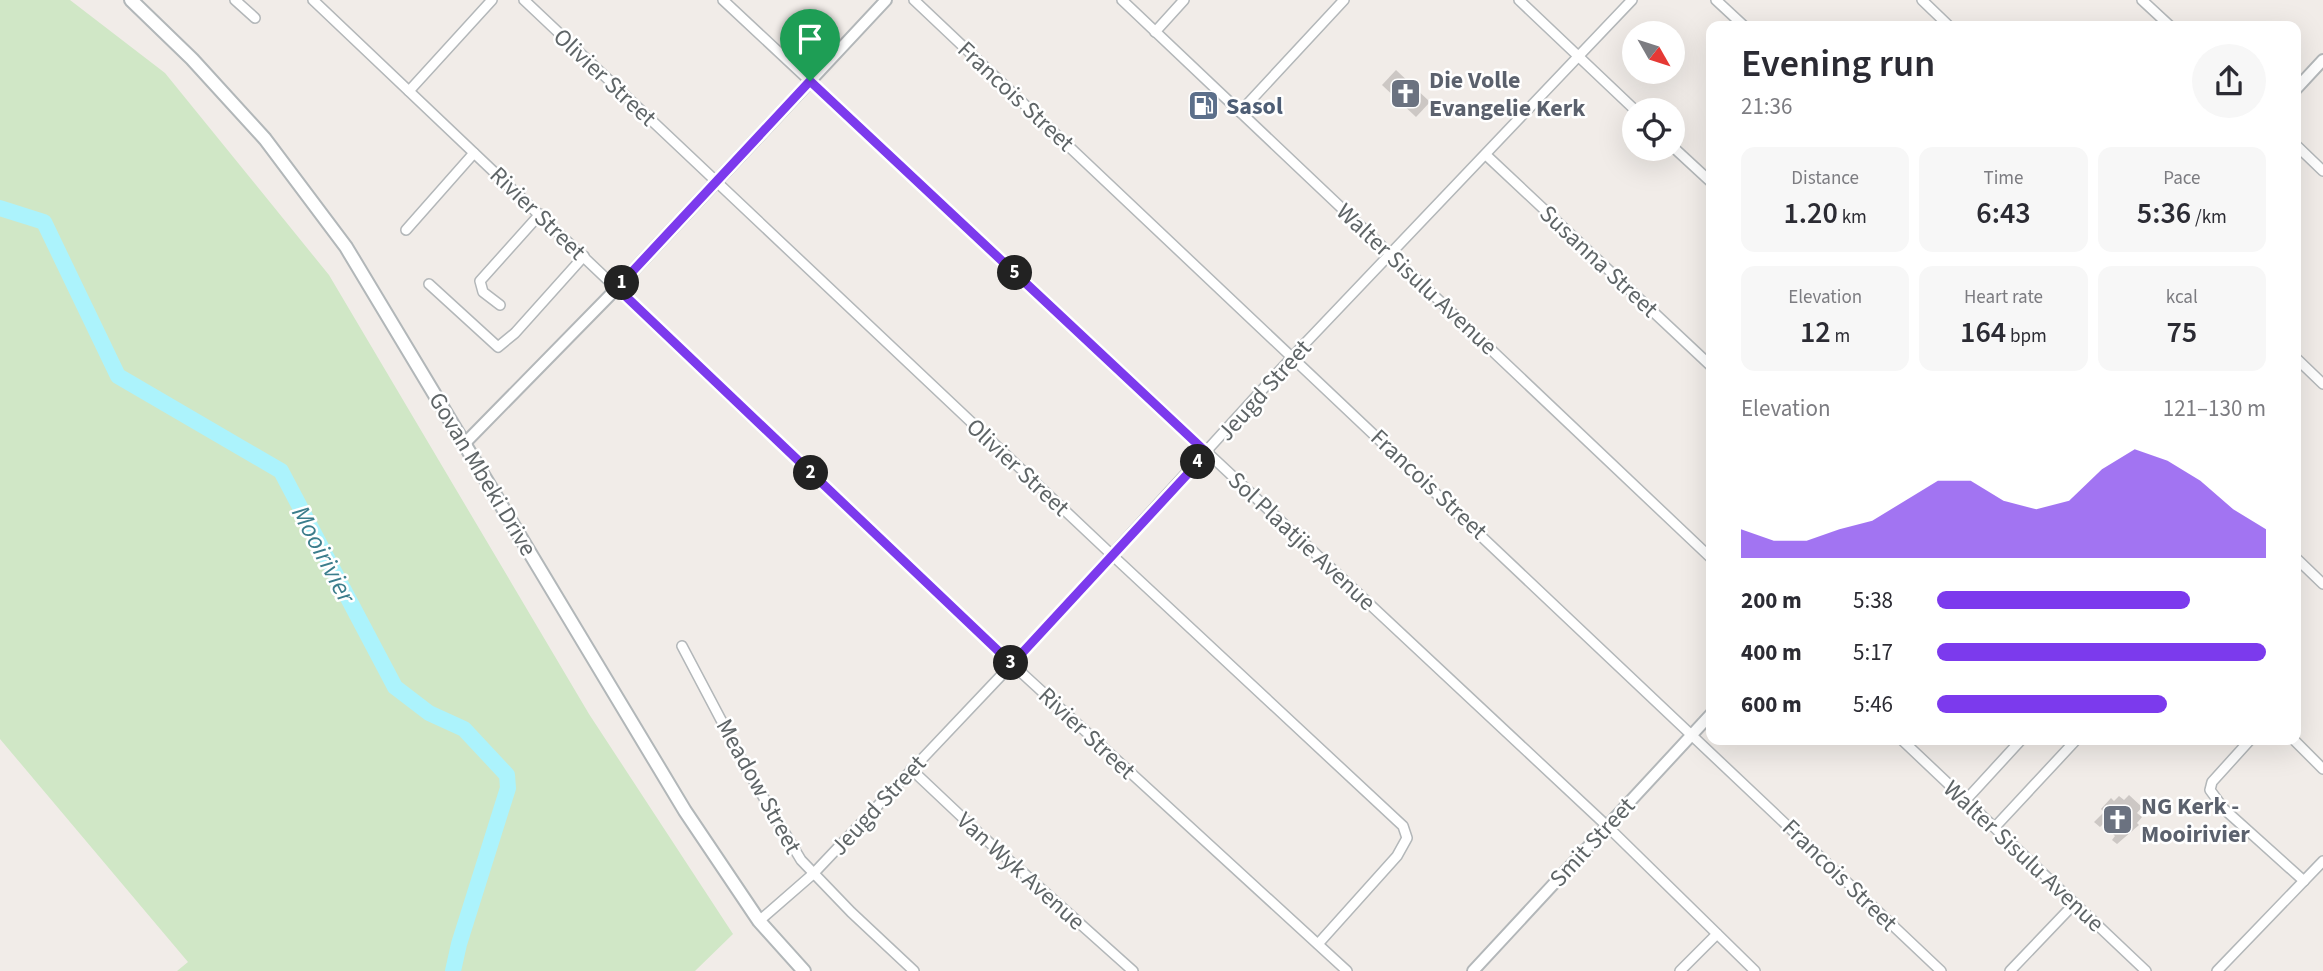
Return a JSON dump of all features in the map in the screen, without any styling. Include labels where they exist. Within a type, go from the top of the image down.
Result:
[{"type":"main road","name":"Govan Mbeki Drive","points":[[131,0],[227,96],[307,192],[359,268],[685,811],[759,921],[804,971]]},
{"type":"street","points":[[235,0],[255,18]]},
{"type":"street","name":"Rivier Street","points":[[313,0],[1012,664],[1347,971]]},
{"type":"street","points":[[409,91],[492,0]]},
{"type":"street","name":"Olivier Street","points":[[524,0],[1407,831],[1404,846],[1398,856],[1318,944]]},
{"type":"street","name":"Sol Plaatjie Avenue","points":[[723,0],[1607,826],[1755,971]]},
{"type":"street","points":[[464,444],[717,183],[886,0]]},
{"type":"street","name":"Francois Street","points":[[914,0],[1941,971]]},
{"type":"street","name":"Walter Sisulu Avenue","points":[[1122,0],[1706,553]]},
{"type":"street","points":[[1155,32],[1184,0]]},
{"type":"street","points":[[1240,112],[1344,0]]},
{"type":"street","points":[[1519,0],[1622,98]]},
{"type":"street","name":"Jeugd Street","points":[[759,921],[813,874],[1012,664],[1293,356],[1632,0]]},
{"type":"street","points":[[1716,0],[1739,21]]},
{"type":"street","points":[[1922,0],[1945,21]]},
{"type":"street","points":[[2143,0],[2165,21]]},
{"type":"street","points":[[2301,84],[2323,60]]},
{"type":"street","points":[[2301,150],[2323,171]]},
{"type":"street","points":[[406,230],[474,153]]},
{"type":"street","name":"Susanna Street","points":[[1486,155],[1706,361]]},
{"type":"street","points":[[1685,158],[1706,177]]},
{"type":"street","points":[[500,305],[483,292],[480,281],[540,214]]},
{"type":"street","points":[[429,284],[498,347],[515,333],[584,256]]},
{"type":"street","points":[[2301,363],[2323,384]]},
{"type":"street","points":[[2301,563],[2323,584]]},
{"type":"street","name":"Meadow Street","points":[[682,646],[749,773],[794,849],[813,874],[914,971]]},
{"type":"street","name":"Smit Street","points":[[1473,971],[1706,719]]},
{"type":"street","name":"Walter Sisulu Avenue","points":[[1907,745],[2146,971]]},
{"type":"street","points":[[1965,800],[2016,745]]},
{"type":"street","points":[[1995,827],[2071,745]]},
{"type":"street","points":[[2246,745],[2213,782],[2210,790],[2213,797],[2304,881]]},
{"type":"street","points":[[2299,745],[2323,769]]},
{"type":"street","name":"Van Wyk Avenue","points":[[911,769],[1133,971]]},
{"type":"street","points":[[2217,971],[2323,861]]},
{"type":"street","points":[[2010,971],[2075,903]]},
{"type":"street","points":[[1680,971],[1717,934]]},
{"type":"green space","points":[[0,0],[70,0],[165,73],[329,275],[589,714],[733,934],[695,971],[177,971],[188,962],[0,739]]},
{"type":"building","name":"Die Volle Evangelie Kerk","points":[[1396,70],[1430,102],[1416,117],[1382,85]]},
{"type":"building","name":"NG Kerk - Mooirivier","points":[[2129,795],[2142,807],[2137,813],[2142,817],[2137,823],[2139,825],[2117,844],[2112,840],[2115,836],[2103,824],[2100,827],[2094,822],[2104,812],[2101,809],[2111,798],[2114,801],[2119,796],[2124,800]]},
{"type":"waterway","name":"Mooirivier","points":[[0,208],[44,222],[118,376],[281,471],[395,687],[429,713],[464,729],[507,775],[508,788],[453,971]]},
{"type":"place","name":"Die Volle Evangelie Kerk","points":[[1406,94]]},
{"type":"place","name":"Sasol","points":[[1203,106]]},
{"type":"place","name":"NG Kerk - Mooirivier","points":[[2118,820]]},
{"type":"route","points":[[810,81],[1207,453],[1012,664],[617,288],[810,81]]}]
